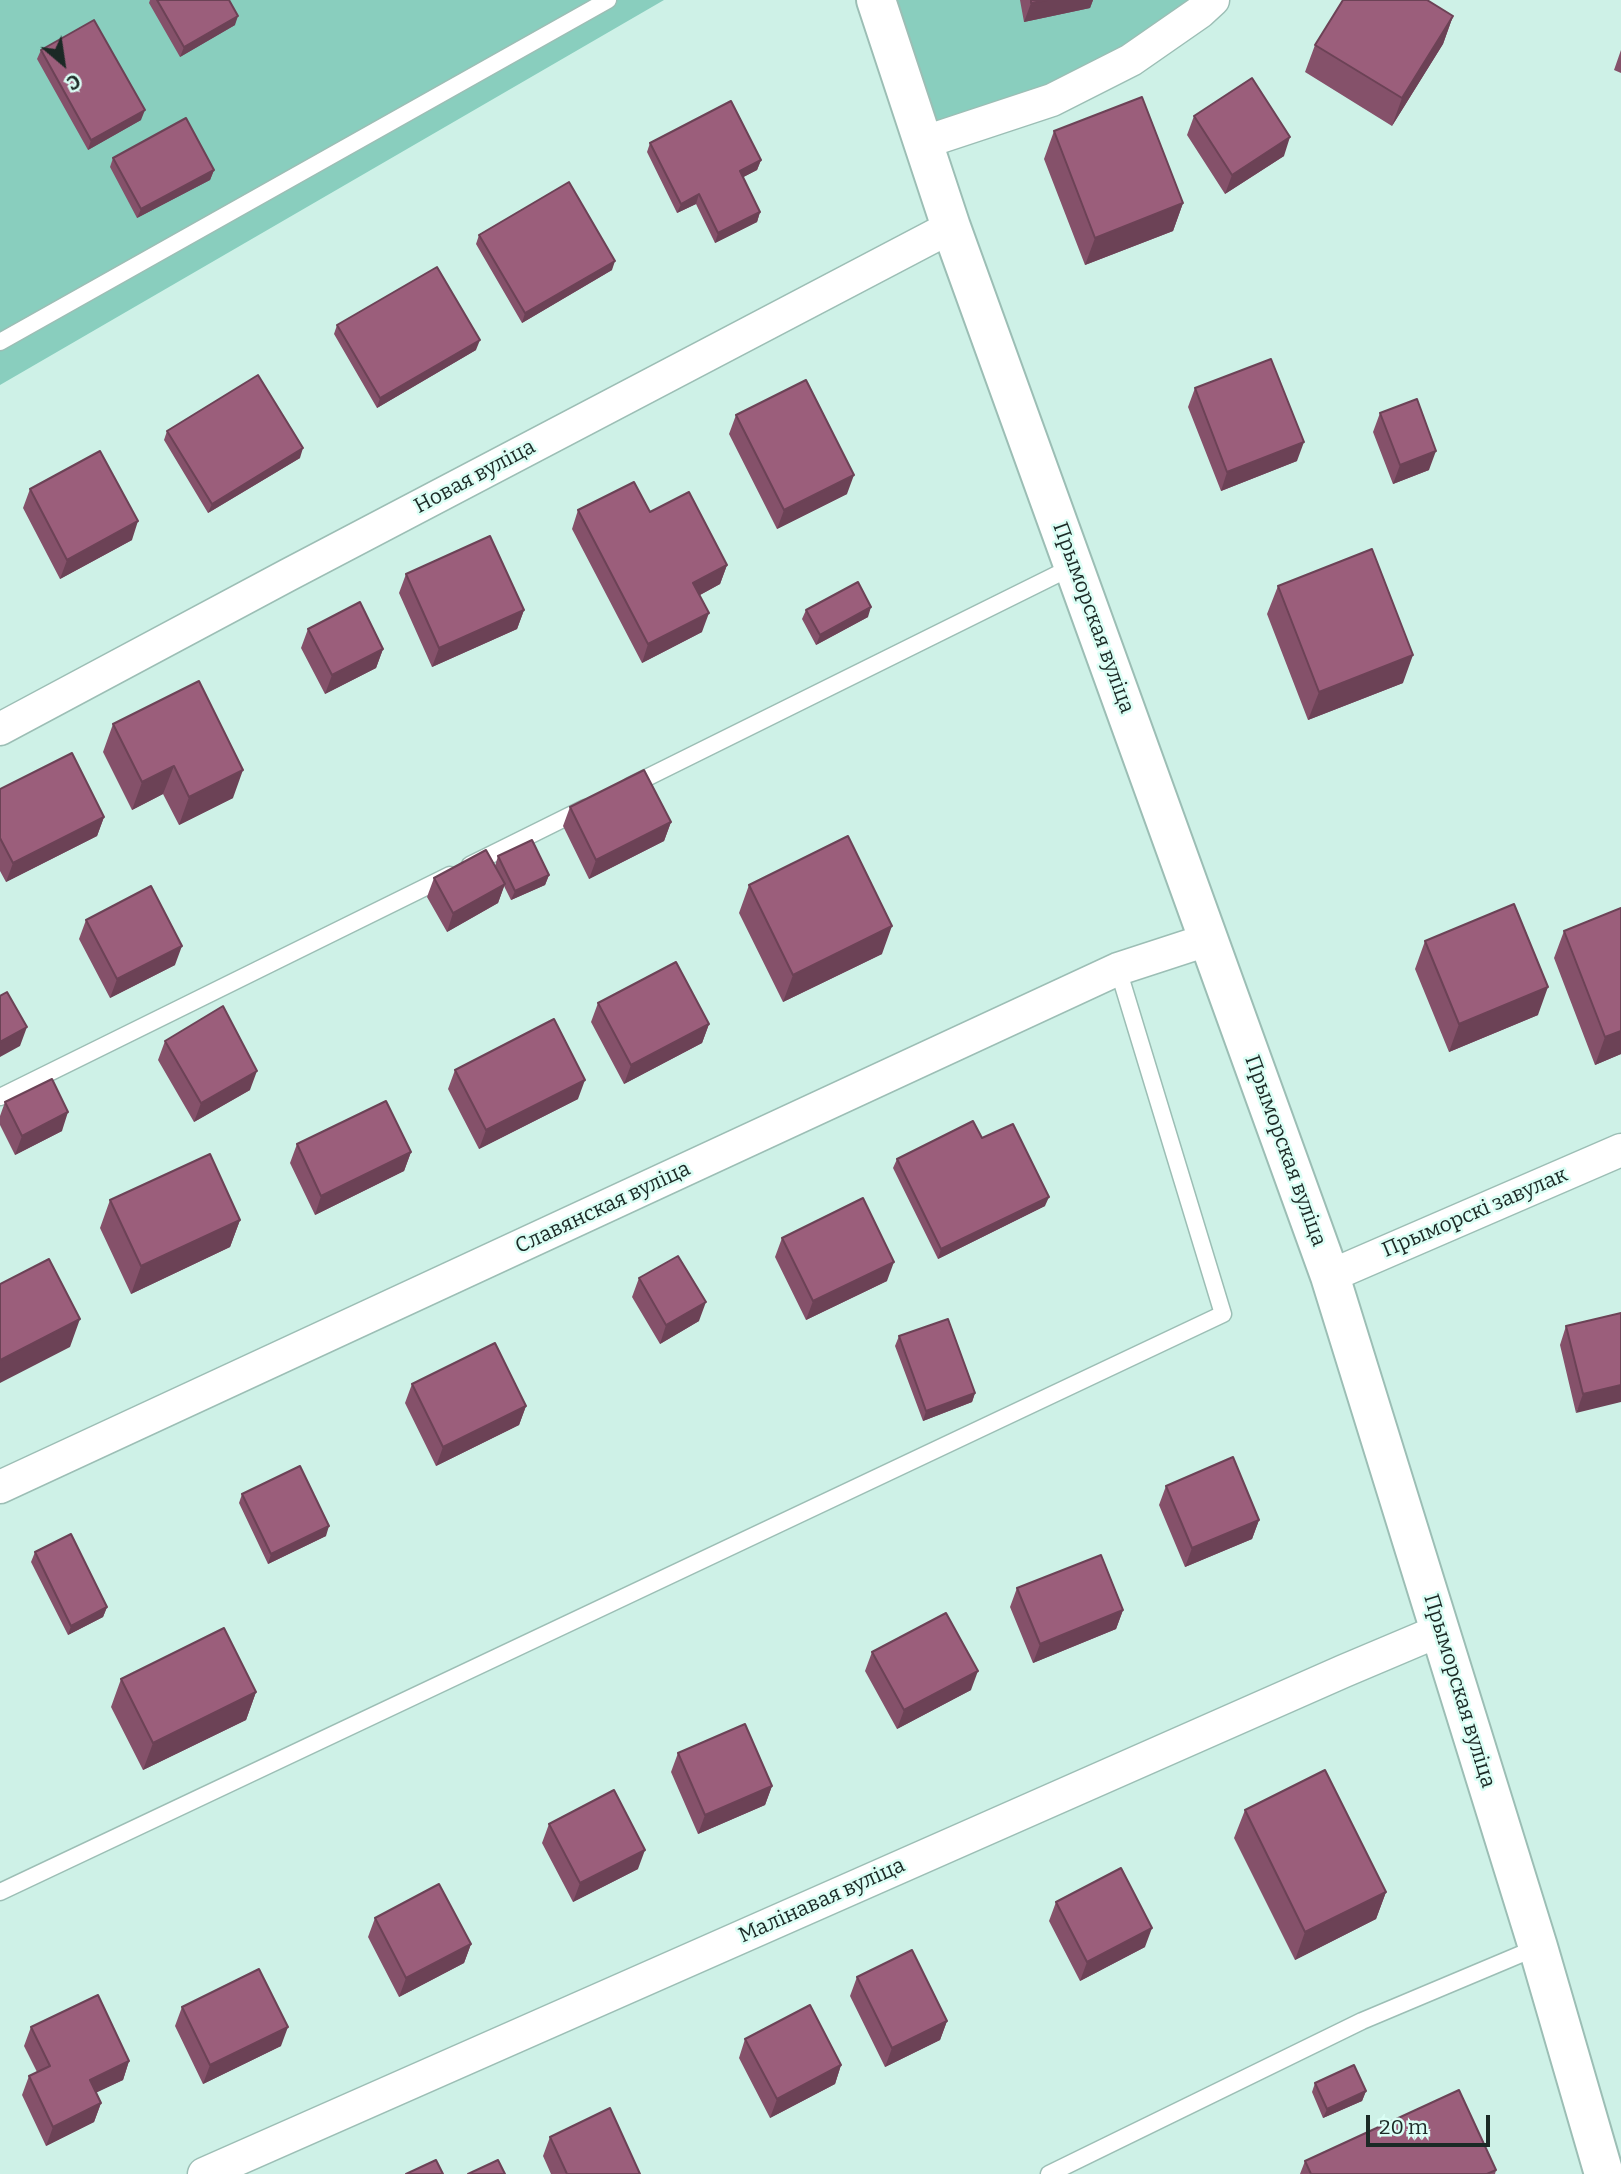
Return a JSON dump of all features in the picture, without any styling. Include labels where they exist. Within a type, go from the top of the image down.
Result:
[{"type":"main road","name":"Прыморская вуліца","points":[[876,0],[951,227],[1330,1276],[1538,1947],[1604,2174]]},
{"type":"street","points":[[922,143],[1052,100],[1131,60],[1206,6]]},
{"type":"street","name":"Новая вуліца","points":[[0,729],[951,227]]},
{"type":"street","name":"Славянская вуліца","points":[[0,1487],[1118,969],[1210,939]]},
{"type":"street","name":"Прыморскі завулак","points":[[1330,1276],[1621,1150]]},
{"type":"street","name":"Малінавая вуліца","points":[[204,2174],[1441,1630]]},
{"type":"lane","points":[[0,342],[608,0]]},
{"type":"lane","points":[[0,1097],[1074,566]]},
{"type":"lane","points":[[0,1892],[1223,1314],[1118,969]]},
{"type":"lane","points":[[1049,2174],[1362,2021],[1538,1947]]},
{"type":"green space","points":[[0,0],[664,0],[0,385]]},
{"type":"green space","points":[[876,0],[1213,0],[1131,60],[922,143]]},
{"type":"building","points":[[157,0],[229,0],[238,16],[184,47]]},
{"type":"building","points":[[1343,0],[1427,0],[1453,16],[1402,98],[1315,45]]},
{"type":"building","points":[[94,20],[145,110],[91,140],[41,50]]},
{"type":"building","points":[[1252,78],[1290,137],[1232,175],[1194,116]]},
{"type":"building","points":[[1142,97],[1183,203],[1095,238],[1054,131]]},
{"type":"building","points":[[731,101],[761,160],[740,171],[760,212],[718,233],[699,194],[681,204],[650,143]]},
{"type":"building","points":[[186,118],[214,170],[141,209],[113,158]]},
{"type":"building","points":[[569,182],[615,261],[525,313],[479,235]]},
{"type":"building","points":[[437,267],[480,340],[380,398],[337,325]]},
{"type":"building","points":[[1271,359],[1304,442],[1227,472],[1195,388]]},
{"type":"building","points":[[258,375],[303,448],[212,504],[167,431]]},
{"type":"building","points":[[806,380],[854,475],[784,510],[736,415]]},
{"type":"building","points":[[1417,399],[1436,451],[1400,465],[1380,413]]},
{"type":"building","points":[[100,451],[138,521],[67,560],[30,489]]},
{"type":"building","points":[[634,482],[650,512],[689,492],[727,565],[693,583],[709,613],[648,644],[578,510]]},
{"type":"building","points":[[490,536],[524,610],[439,648],[406,574]]},
{"type":"building","points":[[1372,549],[1413,655],[1319,692],[1278,586]]},
{"type":"building","points":[[858,582],[871,607],[820,635],[806,610]]},
{"type":"building","points":[[360,602],[383,649],[332,675],[308,629]]},
{"type":"building","points":[[199,681],[243,770],[189,797],[174,766],[142,782],[113,724]]},
{"type":"building","points":[[72,753],[104,817],[13,863],[0,838],[0,789]]},
{"type":"building","points":[[644,770],[671,822],[596,860],[570,807]]},
{"type":"building","points":[[848,836],[892,926],[793,975],[749,885]]},
{"type":"building","points":[[532,840],[549,875],[515,891],[498,856]]},
{"type":"building","points":[[486,850],[505,884],[453,913],[434,878]]},
{"type":"building","points":[[151,886],[182,946],[117,979],[86,920]]},
{"type":"building","points":[[1514,904],[1548,987],[1459,1024],[1425,941]]},
{"type":"building","points":[[1621,908],[1621,1031],[1605,1037],[1564,931]]},
{"type":"building","points":[[676,962],[709,1024],[631,1065],[598,1003]]},
{"type":"building","points":[[7,992],[27,1027],[0,1042],[0,996]]},
{"type":"building","points":[[223,1006],[257,1071],[201,1103],[165,1041]]},
{"type":"building","points":[[554,1019],[585,1080],[486,1130],[455,1070]]},
{"type":"building","points":[[52,1079],[68,1112],[22,1136],[5,1102]]},
{"type":"building","points":[[386,1101],[411,1152],[321,1196],[297,1144]]},
{"type":"building","points":[[973,1121],[982,1138],[1013,1124],[1049,1197],[941,1249],[897,1159]]},
{"type":"building","points":[[210,1154],[240,1220],[141,1266],[110,1200]]},
{"type":"building","points":[[863,1198],[894,1262],[813,1301],[782,1238]]},
{"type":"building","points":[[678,1256],[706,1302],[666,1325],[639,1278]]},
{"type":"building","points":[[49,1259],[80,1319],[0,1360],[0,1284]]},
{"type":"building","points":[[1621,1313],[1621,1385],[1583,1394],[1566,1326]]},
{"type":"building","points":[[948,1319],[975,1393],[926,1411],[899,1336]]},
{"type":"building","points":[[495,1343],[526,1406],[443,1447],[412,1384]]},
{"type":"building","points":[[1233,1457],[1259,1520],[1192,1548],[1166,1486]]},
{"type":"building","points":[[300,1466],[329,1526],[271,1554],[242,1494]]},
{"type":"building","points":[[71,1534],[107,1607],[71,1626],[35,1552]]},
{"type":"building","points":[[1101,1555],[1123,1610],[1040,1644],[1017,1588]]},
{"type":"building","points":[[946,1613],[978,1671],[904,1710],[872,1652]]},
{"type":"building","points":[[224,1628],[256,1692],[153,1743],[121,1679]]},
{"type":"building","points":[[745,1724],[772,1786],[705,1815],[678,1753]]},
{"type":"building","points":[[1325,1770],[1386,1892],[1305,1932],[1245,1810]]},
{"type":"building","points":[[614,1790],[645,1850],[580,1883],[549,1824]]},
{"type":"building","points":[[1121,1868],[1152,1928],[1087,1962],[1056,1902]]},
{"type":"building","points":[[439,1884],[471,1944],[406,1978],[375,1918]]},
{"type":"building","points":[[912,1950],[947,2021],[892,2048],[857,1977]]},
{"type":"building","points":[[259,1969],[288,2027],[210,2065],[182,2007]]},
{"type":"building","points":[[98,1995],[129,2061],[90,2080],[101,2103],[53,2127],[29,2076],[50,2066],[31,2027]]},
{"type":"building","points":[[810,2005],[841,2065],[777,2099],[745,2039]]},
{"type":"building","points":[[1354,2065],[1366,2091],[1327,2109],[1315,2083]]},
{"type":"building","points":[[1459,2090],[1496,2170],[1487,2174],[1311,2174],[1305,2161]]},
{"type":"building","points":[[610,2108],[640,2174],[567,2174],[550,2137]]},
{"type":"building","points":[[436,2160],[443,2174],[406,2174]]},
{"type":"building","points":[[498,2160],[505,2174],[468,2174]]}]
